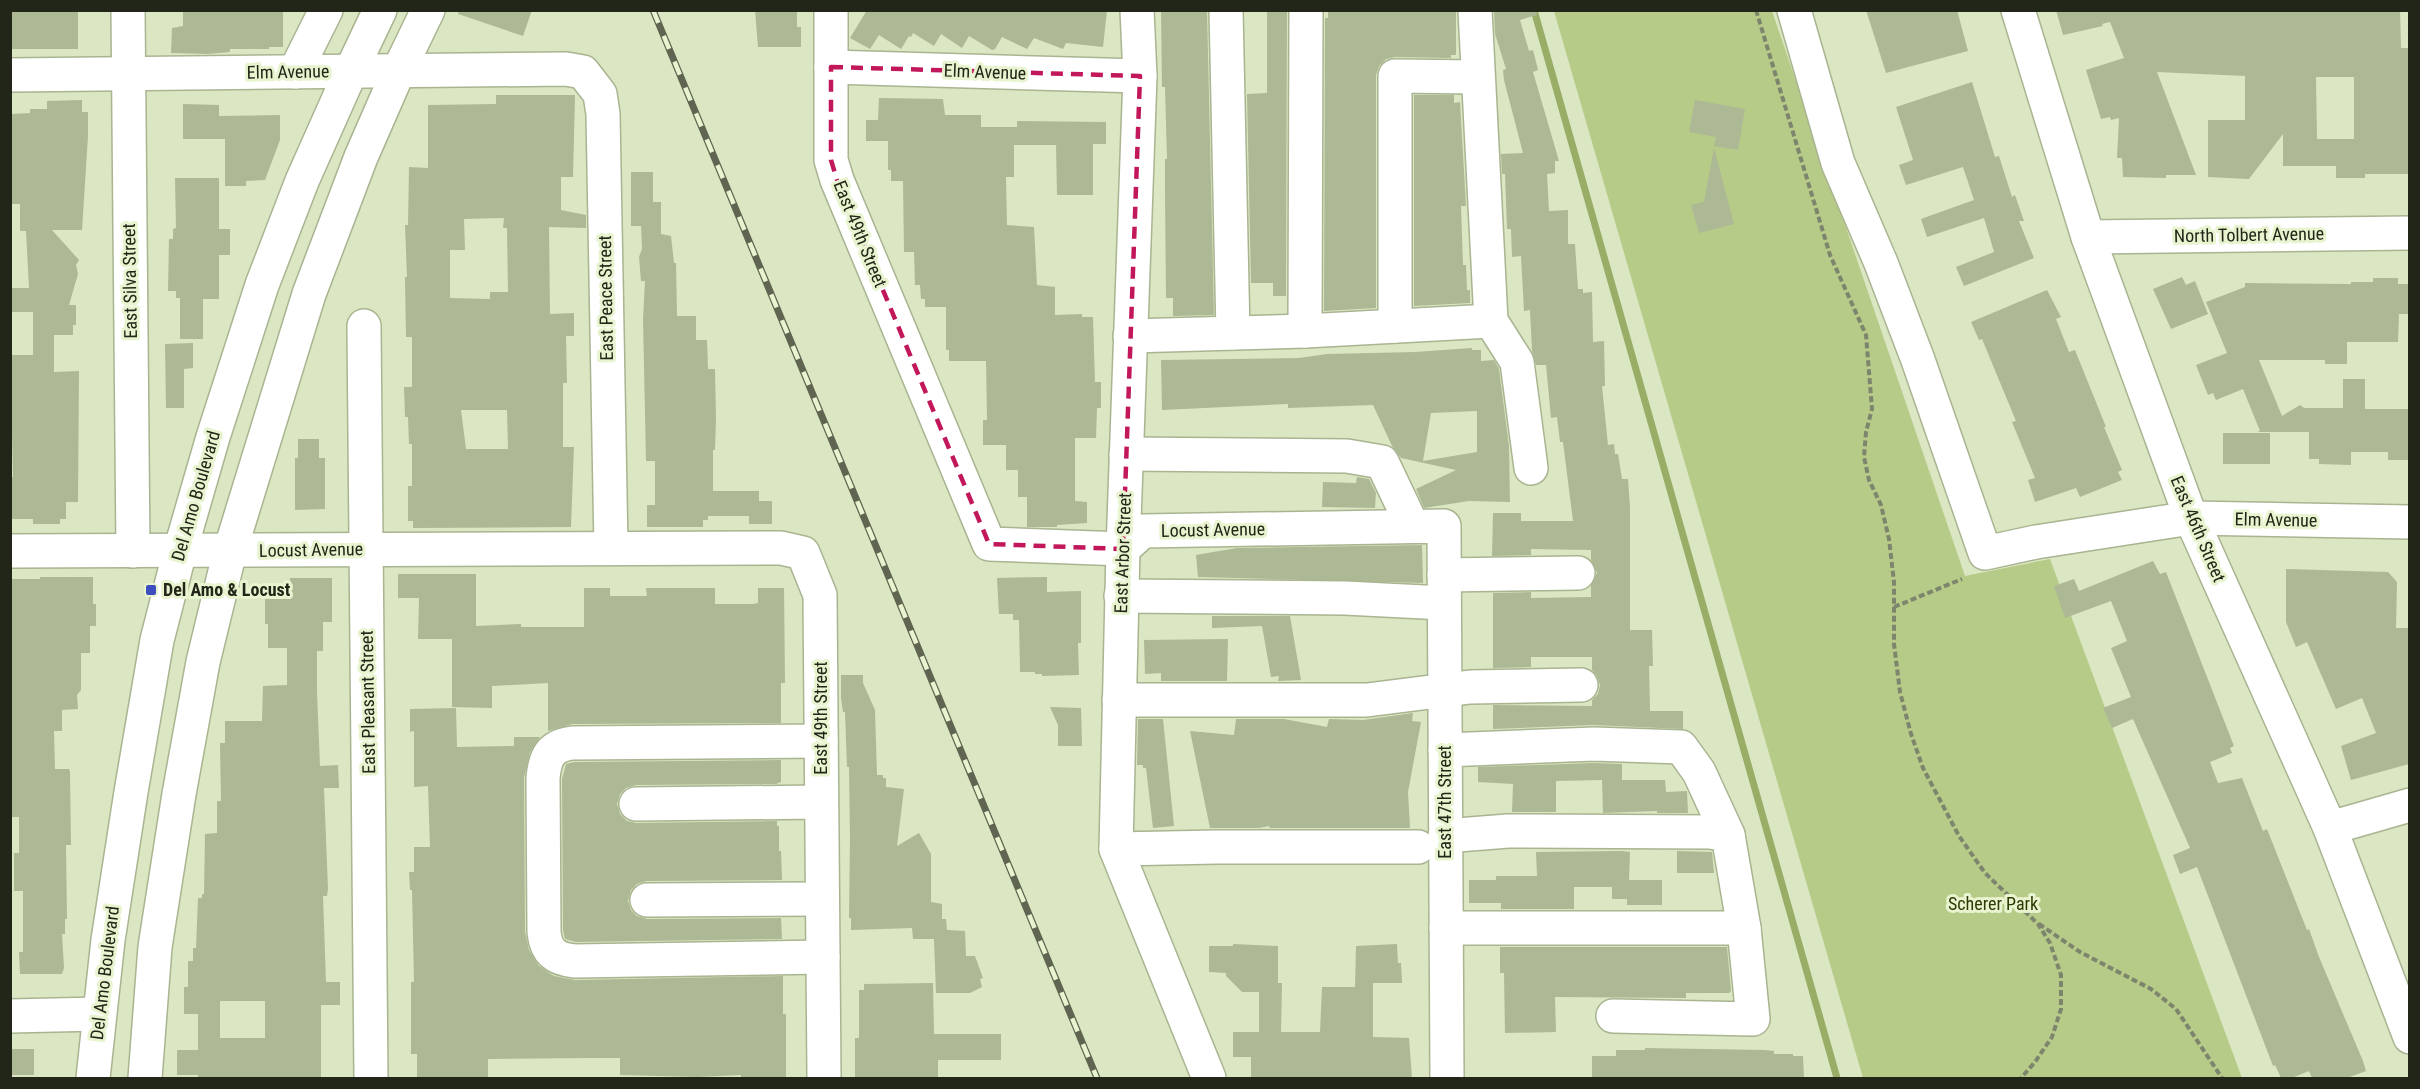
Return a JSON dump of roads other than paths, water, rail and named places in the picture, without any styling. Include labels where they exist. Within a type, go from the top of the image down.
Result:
[{"type":"street","name":"East Silva Street","points":[[128,10],[133,551]]},
{"type":"street","points":[[295,72],[326,10]]},
{"type":"street","name":"Del Amo Boulevard","points":[[93,1078],[108,940],[143,722],[157,640],[180,551],[213,437],[262,285],[302,181],[380,10]]},
{"type":"street","points":[[145,1078],[155,947],[177,806],[203,662],[230,551],[309,294],[361,157],[428,10]]},
{"type":"street","name":"East 49th Street","points":[[831,10],[831,160],[837,180],[989,544],[1123,549]]},
{"type":"street","name":"East Arbor Street","points":[[1137,10],[1140,76],[1121,596],[1116,849],[1209,1078]]},
{"type":"street","points":[[1226,10],[1233,333]]},
{"type":"street","points":[[1305,331],[1306,10]]},
{"type":"street","points":[[1475,10],[1491,321],[1517,362],[1531,468]]},
{"type":"street","name":"Elm Avenue","points":[[1794,10],[1838,163],[1881,263],[1918,360],[1984,553],[2036,542],[2191,518],[2409,522]]},
{"type":"street","name":"East 46th Street","points":[[2018,10],[2088,237],[2191,518],[2330,828],[2409,1037]]},
{"type":"street","name":"Elm Avenue","points":[[831,67],[1140,76]]},
{"type":"street","name":"Elm Avenue","points":[[10,75],[566,69]]},
{"type":"street","name":"East Peace Street","points":[[566,69],[583,72],[591,80],[600,94],[603,114],[611,548]]},
{"type":"street","points":[[1395,326],[1395,76],[1478,77]]},
{"type":"street","name":"North Tolbert Avenue","points":[[2088,237],[2409,233]]},
{"type":"street","points":[[1130,336],[1305,331],[1491,321]]},
{"type":"street","name":"East Pleasant Street","points":[[364,326],[371,1078]]},
{"type":"street","points":[[1126,454],[1347,456],[1382,462],[1428,526]]},
{"type":"street","name":"Locust Avenue","points":[[1123,549],[1143,531],[1428,526]]},
{"type":"street","name":"East 47th Street","points":[[1428,526],[1444,589],[1445,750],[1432,842],[1446,928],[1447,1078]]},
{"type":"street","name":"East 49th Street","points":[[611,548],[781,548],[804,553],[820,595],[824,1078]]},
{"type":"street","name":"Locust Avenue","points":[[10,551],[611,548]]},
{"type":"street","points":[[1121,596],[1345,598],[1578,573]]},
{"type":"street","points":[[1119,700],[1366,700],[1470,687],[1581,685]]},
{"type":"street","points":[[821,741],[572,743],[560,745],[552,750],[544,764],[543,778],[544,932],[549,950],[555,957],[564,960],[823,957]]},
{"type":"street","points":[[1445,750],[1594,744],[1681,747],[1699,772],[1728,835],[1744,928],[1753,1019],[1613,1016]]},
{"type":"street","points":[[636,804],[821,802]]},
{"type":"street","points":[[2330,828],[2409,805]]},
{"type":"street","points":[[1116,849],[1432,842],[1508,831],[1710,832],[1728,835]]},
{"type":"street","points":[[647,900],[822,899]]},
{"type":"street","points":[[1446,928],[1744,928]]},
{"type":"street","points":[[10,1016],[99,1014]]},
{"type":"waterway","points":[[1534,10],[1837,1078]]},
{"type":"railway","points":[[653,10],[1097,1078]]},
{"type":"place","name":"Del Amo & Locust","points":[[151,590]]},
{"type":"park label","name":"Scherer Park","points":[[1993,904]]}]
